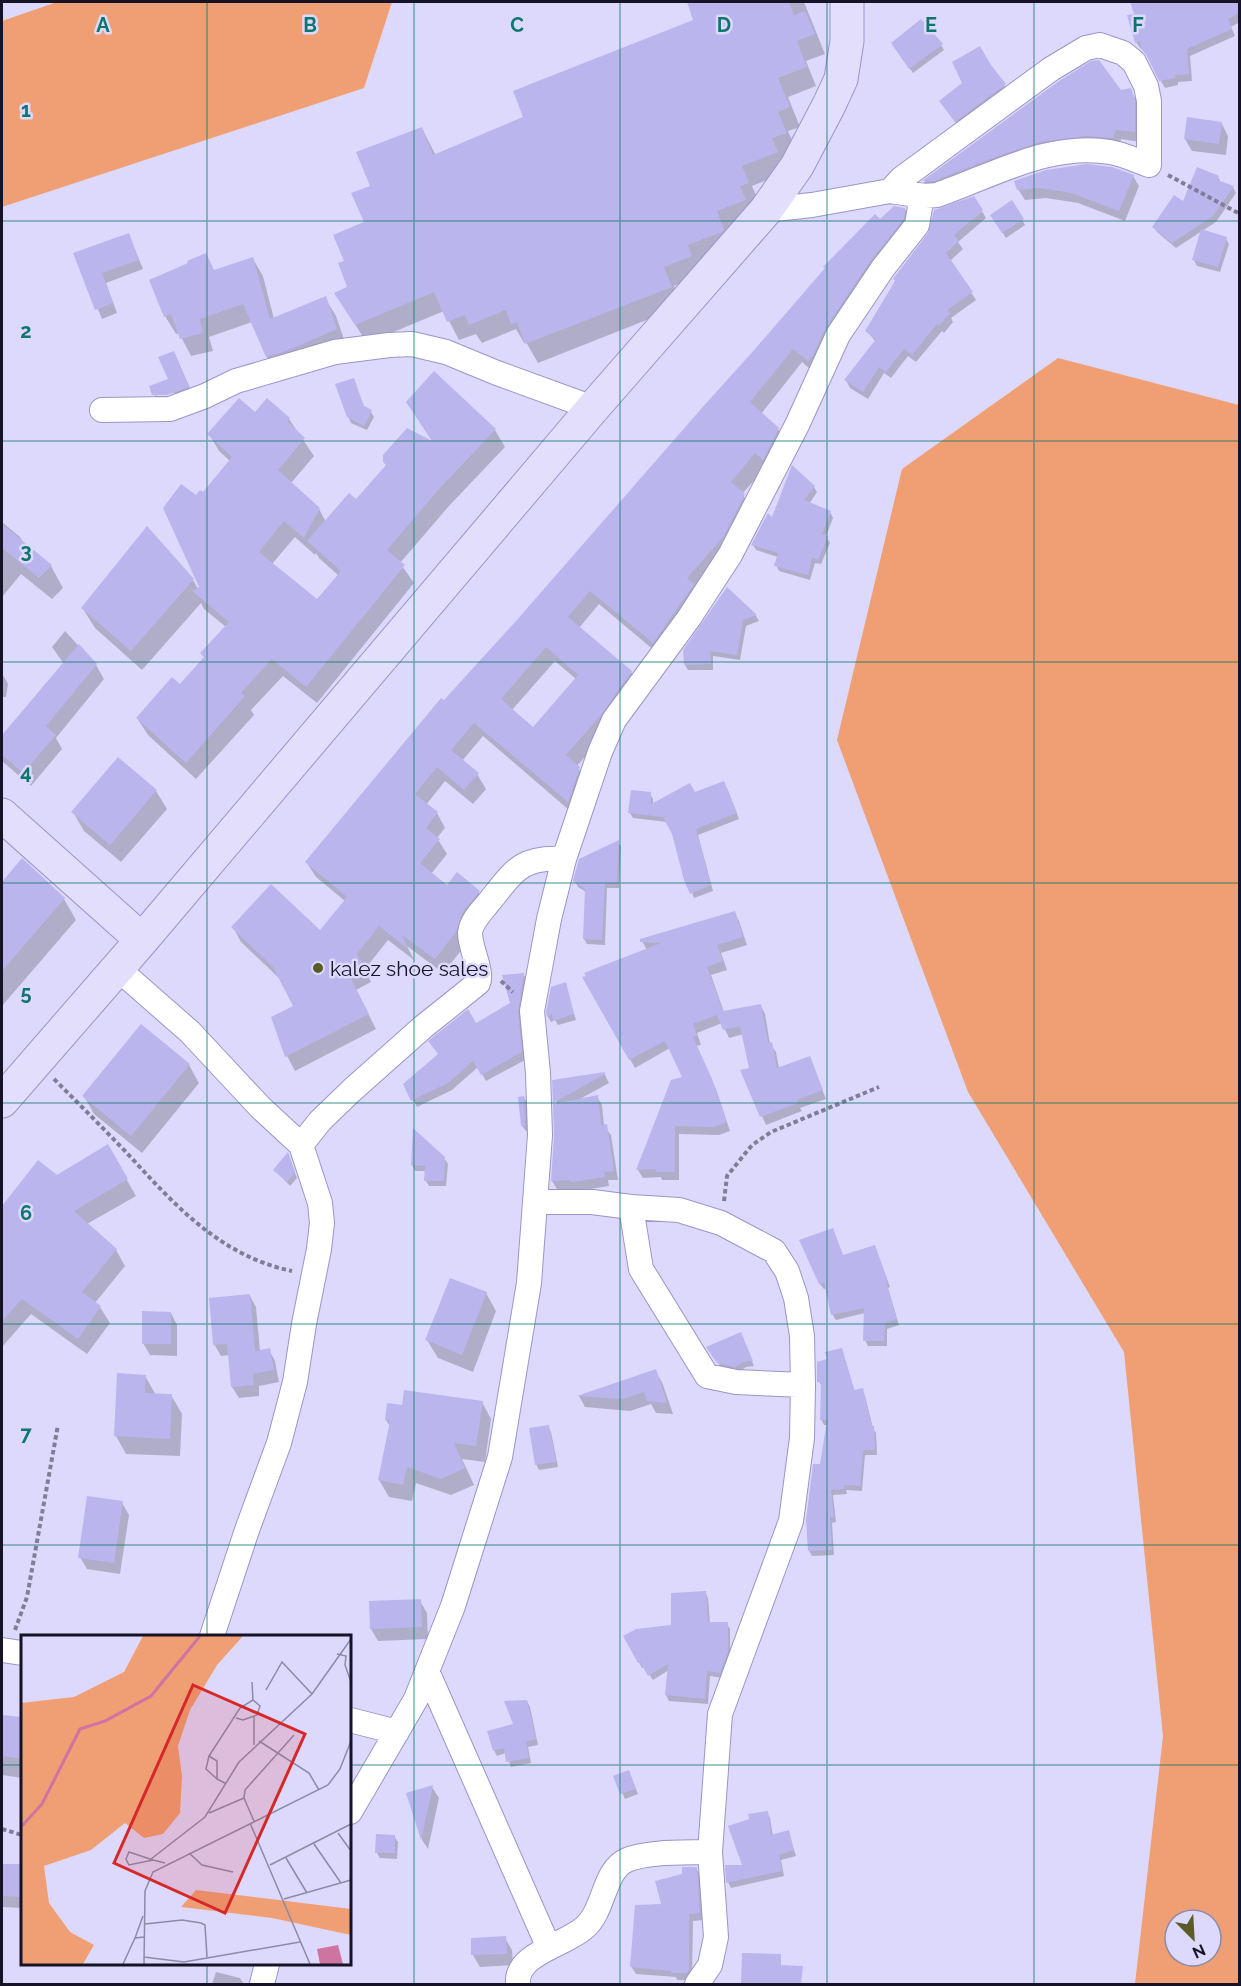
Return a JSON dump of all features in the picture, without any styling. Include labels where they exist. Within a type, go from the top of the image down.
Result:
[{"type":"main road","points":[[2,1101],[142,940],[593,408],[766,210],[797,166],[841,79],[847,41],[847,2]]},
{"type":"main road","points":[[2,815],[142,940]]},
{"type":"street","points":[[766,210],[812,205],[890,191],[937,195],[1027,160],[1072,151],[1110,152],[1149,165],[1149,101],[1146,86],[1134,62],[1123,52],[1100,45],[1086,48],[1052,69],[908,174],[890,191]]},
{"type":"street","points":[[351,1810],[416,1699],[453,1606],[500,1457],[529,1283],[536,1202],[540,1135],[538,1073],[532,1011],[549,920],[564,860],[600,752],[614,720],[689,618],[730,555],[797,425],[838,335],[882,268],[917,225],[920,207],[918,195]]},
{"type":"street","points":[[102,410],[170,409],[236,381],[335,352],[412,344],[446,352],[593,408]]},
{"type":"street","points":[[301,1145],[320,1121],[351,1091],[423,1027],[478,983],[480,975],[471,948],[471,927],[507,878],[518,868],[530,862],[544,858],[564,860]]},
{"type":"street","points":[[117,968],[190,1032],[260,1107],[301,1145],[320,1203],[319,1249],[295,1382],[282,1433],[247,1530],[213,1635]]},
{"type":"street","points":[[536,1202],[592,1202],[679,1210],[722,1223],[774,1251],[787,1271],[796,1298],[802,1336],[802,1438],[790,1521],[720,1714],[710,1852],[716,1937],[710,1965],[697,1984]]},
{"type":"street","points":[[631,1207],[641,1269],[707,1376],[736,1382],[803,1385]]},
{"type":"street","points":[[427,1671],[549,1948]]},
{"type":"street","points":[[351,1720],[397,1732]]},
{"type":"street","points":[[519,1984],[518,1977],[522,1966],[583,1930],[592,1920],[615,1869],[627,1860],[642,1856],[710,1852]]},
{"type":"street","points":[[262,1984],[267,1965]]},
{"type":"path","points":[[1149,165],[1239,214]]},
{"type":"path","points":[[476,963],[496,976],[532,1011]]},
{"type":"path","points":[[36,1061],[160,1190],[202,1229],[233,1249],[268,1266],[314,1275]]},
{"type":"path","points":[[722,1223],[727,1176],[752,1145],[771,1132],[879,1087]]},
{"type":"path","points":[[10,1651],[27,1597],[58,1425]]},
{"type":"path","points":[[2,1829],[21,1835]]},
{"type":"shaded area","points":[[57,2],[392,2],[364,88],[2,207],[2,21]]},
{"type":"shaded area","points":[[1058,358],[1239,405],[1239,1984],[1135,1984],[1163,1736],[1124,1352],[968,1092],[837,740],[902,469]]},
{"type":"building","points":[[687,2],[789,2],[794,15],[805,11],[815,34],[797,41],[807,67],[778,78],[790,107],[778,112],[787,133],[772,138],[778,152],[742,166],[749,183],[740,186],[746,200],[717,211],[724,230],[688,245],[692,256],[664,267],[672,287],[525,344],[517,322],[511,324],[506,310],[469,325],[465,315],[447,322],[434,292],[355,325],[334,293],[347,287],[338,263],[344,261],[333,235],[364,222],[351,193],[370,186],[356,152],[422,127],[433,155],[523,117],[513,91],[693,20]]},
{"type":"building","points":[[1130,2],[1239,2],[1239,13],[1228,19],[1232,29],[1187,49],[1189,74],[1175,75],[1175,78],[1159,81],[1142,50],[1140,41],[1135,43],[1127,15],[1134,14]]},
{"type":"building","points":[[921,19],[943,44],[909,69],[891,43]]},
{"type":"building","points":[[980,46],[1006,84],[955,122],[939,101],[962,83],[952,62]]},
{"type":"building","points":[[1099,60],[1121,90],[1131,88],[1135,102],[1135,132],[1116,130],[1113,138],[1086,136],[1040,142],[934,181],[922,181],[1059,81],[1091,61]]},
{"type":"building","points":[[1187,117],[1222,122],[1219,144],[1184,139]]},
{"type":"building","points":[[1087,164],[1112,167],[1134,175],[1119,211],[1071,193],[1040,188],[1017,190],[1014,181],[1046,170]]},
{"type":"building","points":[[1197,167],[1219,176],[1217,180],[1234,186],[1213,216],[1172,243],[1152,227],[1174,195],[1183,201]]},
{"type":"building","points":[[974,196],[983,210],[954,235],[959,241],[946,253],[973,292],[947,310],[950,313],[939,326],[937,324],[912,355],[904,349],[886,372],[879,367],[863,392],[844,380],[876,339],[865,331],[895,281],[893,279],[928,233],[934,210]]},
{"type":"building","points":[[1012,200],[1024,219],[1002,233],[990,215]]},
{"type":"building","points":[[894,206],[905,208],[904,219],[871,260],[826,327],[813,355],[808,361],[793,349],[750,402],[779,428],[763,460],[755,453],[731,482],[745,494],[724,536],[687,578],[694,584],[653,643],[590,591],[568,617],[632,671],[601,715],[566,755],[580,767],[568,802],[474,723],[451,750],[479,773],[464,790],[437,767],[415,794],[438,812],[426,828],[440,839],[420,863],[447,885],[457,872],[480,891],[462,913],[456,932],[435,959],[402,935],[408,949],[379,926],[357,954],[364,966],[349,975],[369,1014],[285,1057],[271,1017],[293,1006],[273,967],[231,927],[271,884],[320,930],[347,897],[305,862],[441,698],[444,700],[516,621],[755,349],[825,268],[823,267],[875,214],[880,219]],"holes":[[[546,647],[578,675],[533,727],[501,699]]]},
{"type":"building","points":[[1201,229],[1227,237],[1218,267],[1192,260]]},
{"type":"building","points":[[129,233],[139,260],[102,273],[113,303],[95,310],[73,253]]},
{"type":"building","points":[[206,253],[214,270],[253,257],[270,319],[326,296],[337,329],[266,357],[243,304],[200,319],[203,333],[180,339],[171,314],[164,317],[149,280]]},
{"type":"building","points":[[174,351],[189,387],[167,395],[152,395],[149,386],[168,379],[158,357]]},
{"type":"building","points":[[434,371],[496,429],[439,489],[387,550],[405,565],[306,687],[272,659],[241,693],[245,696],[186,763],[136,718],[172,677],[180,684],[204,657],[200,653],[229,622],[192,591],[199,587],[163,508],[181,484],[196,495],[200,490],[203,492],[232,457],[207,434],[239,398],[255,412],[267,398],[290,418],[287,421],[305,438],[278,470],[320,508],[304,538],[284,521],[259,552],[317,599],[341,571],[307,541],[349,493],[356,499],[386,465],[383,462],[383,455],[407,428],[432,441],[406,402]]},
{"type":"building","points":[[354,378],[364,406],[372,410],[364,426],[347,417],[335,384]]},
{"type":"building","points":[[792,465],[815,486],[804,500],[831,511],[822,534],[828,536],[818,560],[812,558],[808,575],[774,566],[778,553],[751,545],[768,513],[772,517]]},
{"type":"building","points":[[2,524],[52,565],[39,578],[2,548]]},
{"type":"building","points":[[147,526],[194,579],[131,651],[81,608]]},
{"type":"building","points":[[727,587],[757,615],[743,620],[737,655],[710,651],[711,664],[684,665],[683,650]]},
{"type":"building","points":[[79,644],[97,664],[46,726],[56,735],[23,773],[2,755],[2,735]]},
{"type":"building","points":[[118,757],[157,790],[110,845],[71,812]]},
{"type":"building","points":[[724,781],[737,813],[696,829],[711,885],[690,894],[672,834],[663,817],[628,813],[631,790],[651,792],[651,804],[690,783],[695,792]]},
{"type":"building","points":[[619,840],[617,883],[605,883],[602,940],[583,939],[585,889],[573,881],[579,859]]},
{"type":"building","points":[[22,858],[65,898],[2,971],[2,882]]},
{"type":"building","points":[[735,911],[743,937],[717,945],[723,961],[707,967],[723,1011],[761,1004],[768,1043],[772,1042],[777,1068],[810,1056],[823,1090],[797,1100],[798,1103],[760,1117],[740,1070],[749,1068],[740,1026],[723,1030],[717,1015],[693,1024],[697,1036],[693,1037],[712,1079],[727,1122],[714,1127],[675,1126],[675,1172],[656,1172],[656,1169],[636,1170],[671,1080],[682,1077],[665,1041],[629,1060],[582,977],[586,976],[584,973],[661,943],[640,942],[640,939]]},
{"type":"building","points":[[524,973],[518,1012],[522,1052],[481,1075],[473,1061],[448,1083],[411,1101],[403,1084],[438,1054],[428,1041],[468,1009],[476,1023],[510,1003],[502,975]]},
{"type":"building","points":[[566,982],[574,1014],[553,1021],[552,1014],[547,1017],[546,1012],[551,987]]},
{"type":"building","points":[[141,1024],[190,1064],[131,1136],[82,1096]]},
{"type":"building","points":[[605,1072],[605,1074],[553,1103],[552,1080]]},
{"type":"building","points":[[598,1095],[601,1125],[607,1124],[614,1171],[604,1172],[605,1177],[571,1182],[571,1180],[551,1181],[554,1136],[553,1104]]},
{"type":"building","points":[[524,1096],[525,1126],[521,1126],[518,1097]]},
{"type":"building","points":[[413,1128],[445,1157],[444,1181],[424,1181],[425,1166],[411,1165]]},
{"type":"building","points":[[108,1144],[128,1179],[74,1211],[117,1249],[82,1292],[101,1306],[78,1339],[22,1299],[2,1321],[2,1206],[38,1160],[57,1175]]},
{"type":"building","points":[[288,1152],[295,1172],[287,1182],[273,1170]]},
{"type":"building","points":[[833,1228],[843,1255],[875,1245],[888,1281],[886,1282],[897,1319],[885,1323],[884,1341],[863,1341],[864,1308],[831,1315],[824,1283],[819,1284],[799,1240]]},
{"type":"building","points":[[450,1278],[487,1292],[462,1355],[425,1340]]},
{"type":"building","points":[[250,1294],[255,1351],[270,1348],[274,1370],[253,1374],[254,1385],[231,1387],[227,1344],[213,1345],[209,1298]]},
{"type":"building","points":[[142,1311],[171,1312],[171,1344],[142,1344]]},
{"type":"building","points":[[741,1332],[753,1361],[743,1362],[735,1367],[717,1363],[706,1347]]},
{"type":"building","points":[[842,1348],[854,1390],[863,1388],[872,1426],[874,1426],[875,1450],[863,1450],[860,1486],[844,1485],[844,1489],[831,1490],[834,1517],[830,1517],[832,1550],[808,1551],[806,1520],[813,1464],[820,1464],[827,1420],[820,1420],[821,1382],[817,1382],[817,1362],[827,1359],[825,1352]]},
{"type":"building","points":[[656,1369],[667,1403],[647,1401],[644,1392],[623,1399],[577,1396]]},
{"type":"building","points":[[117,1373],[146,1375],[145,1393],[172,1394],[170,1439],[114,1436]]},
{"type":"building","points":[[404,1390],[483,1401],[476,1446],[454,1443],[465,1468],[441,1479],[407,1467],[403,1485],[378,1480],[390,1421],[385,1420],[387,1403],[402,1405]]},
{"type":"building","points":[[549,1425],[556,1462],[535,1465],[529,1428]]},
{"type":"building","points":[[87,1496],[123,1501],[114,1563],[78,1558]]},
{"type":"building","points":[[706,1591],[708,1622],[728,1622],[728,1652],[720,1673],[707,1671],[705,1699],[665,1695],[668,1664],[648,1676],[623,1636],[636,1629],[671,1625],[671,1593]]},
{"type":"building","points":[[421,1599],[422,1627],[370,1629],[369,1601]]},
{"type":"building","points":[[527,1700],[536,1739],[526,1742],[529,1758],[506,1762],[504,1748],[493,1751],[487,1731],[513,1724],[504,1701]]},
{"type":"building","points":[[2,1715],[21,1717],[21,1759],[2,1756]]},
{"type":"building","points":[[629,1770],[636,1789],[620,1794],[613,1776]]},
{"type":"building","points":[[433,1785],[421,1840],[406,1793]]},
{"type":"building","points":[[768,1811],[771,1835],[789,1830],[794,1850],[779,1855],[782,1871],[726,1883],[725,1865],[742,1865],[728,1826],[749,1819],[748,1814]]},
{"type":"building","points":[[376,1834],[395,1835],[395,1853],[375,1853]]},
{"type":"building","points":[[2,1864],[21,1864],[21,1897],[2,1896]]},
{"type":"building","points":[[682,1867],[697,1867],[700,1913],[689,1914],[689,1970],[687,1973],[671,1973],[671,1971],[630,1967],[635,1905],[661,1904],[655,1881],[682,1874]]},
{"type":"building","points":[[506,1936],[507,1954],[471,1955],[471,1938]]},
{"type":"building","points":[[742,1953],[781,1954],[781,1965],[803,1966],[801,1984],[741,1984]]},
{"type":"place","name":"kalez shoe sales","points":[[318,968]]}]
